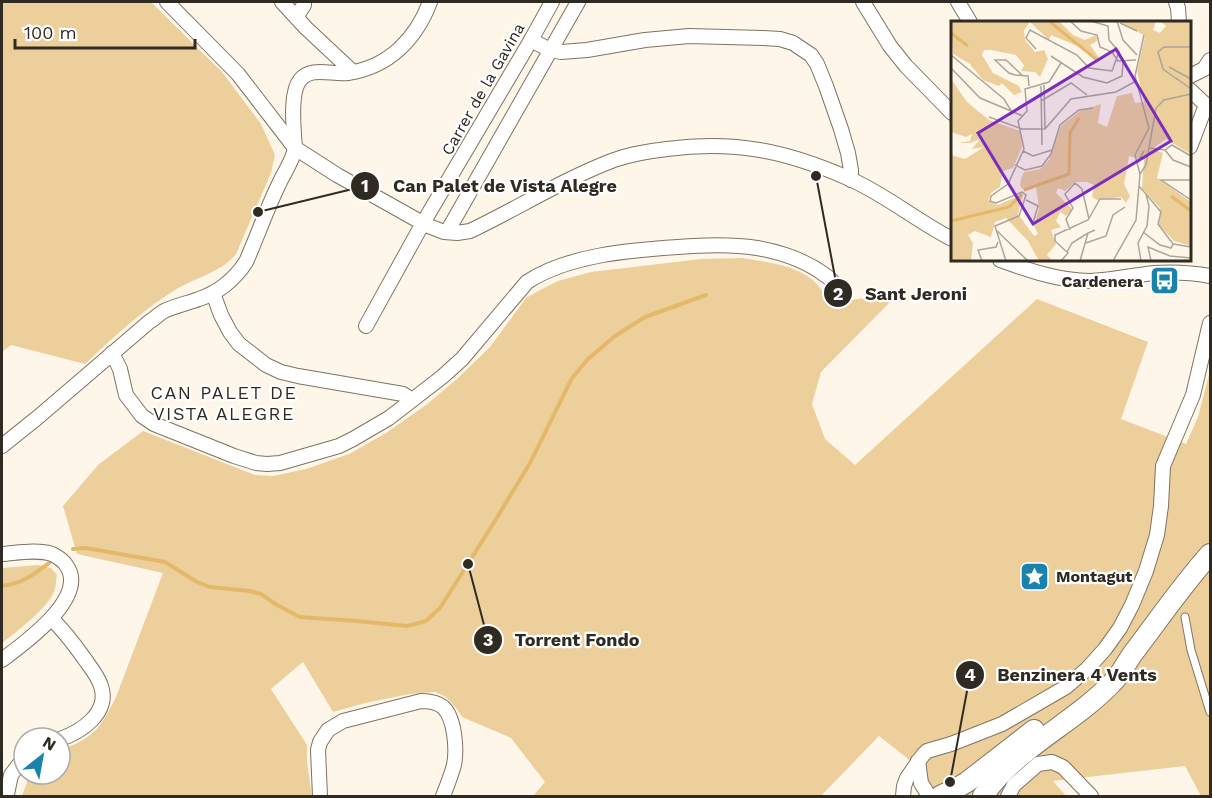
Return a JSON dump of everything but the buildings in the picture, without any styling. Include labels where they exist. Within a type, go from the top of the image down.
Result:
[{"type":"main road","points":[[983,796],[1011,765],[1115,681],[1128,660],[1210,554]]},
{"type":"main road","points":[[940,796],[967,782],[1128,660]]},
{"type":"street","points":[[167,2],[238,74],[295,148],[423,223],[447,232],[470,231],[611,161],[647,151],[700,145],[746,147],[776,153],[820,167],[875,193],[951,238]]},
{"type":"street","points":[[282,2],[353,72]]},
{"type":"street","points":[[296,17],[304,2]]},
{"type":"street","points":[[2,446],[164,311],[213,293],[239,273],[246,262],[295,148],[294,98],[296,86],[307,74],[313,72],[346,73],[375,66],[399,50],[419,24],[430,2]]},
{"type":"street","name":"Carrer de la Gavina","points":[[366,326],[423,223],[552,2]]},
{"type":"street","points":[[447,232],[578,2]]},
{"type":"street","points":[[863,2],[890,46],[906,66],[951,112]]},
{"type":"street","points":[[958,2],[969,21]]},
{"type":"street","points":[[1176,2],[1179,21]]},
{"type":"street","points":[[531,40],[550,50],[561,52],[689,36],[780,39],[793,43],[811,54],[817,64],[843,137],[851,170],[851,180]]},
{"type":"street","points":[[1191,76],[1204,69],[1210,60]]},
{"type":"street","points":[[1191,91],[1208,105],[1191,145]]},
{"type":"street","points":[[112,353],[120,369],[126,395],[142,416],[154,424],[185,438],[256,463],[280,464],[339,446],[389,418],[462,359],[527,282],[556,267],[619,252],[706,245],[756,248],[778,253],[812,267],[827,276],[837,288]]},
{"type":"street","points":[[1003,261],[1074,280],[1155,273],[1210,276]]},
{"type":"street","points":[[213,293],[230,332],[239,344],[266,365],[298,376],[403,394],[412,400]]},
{"type":"street","points":[[903,796],[907,778],[927,752],[1002,724],[1066,687],[1105,650],[1120,628],[1146,571],[1157,535],[1163,466],[1193,395],[1210,323]]},
{"type":"street","points":[[2,554],[35,552],[51,554],[62,560],[72,576],[66,598],[52,619],[2,660]]},
{"type":"street","points":[[52,619],[65,631],[81,653],[100,683],[103,693],[99,711],[85,728],[72,734]]},
{"type":"street","points":[[320,796],[318,750],[328,730],[343,721],[421,701],[430,701],[443,707],[453,731],[456,753],[454,766],[443,796]]},
{"type":"street","points":[[918,761],[921,783],[929,796]]},
{"type":"street","points":[[1008,796],[1014,785],[1038,764],[1052,762],[1063,767],[1091,796]]},
{"type":"street","points":[[7,794],[12,774]]},
{"type":"lane","points":[[1185,617],[1191,650],[1210,712]]},
{"type":"shaded area","points":[[2,2],[151,2],[222,72],[261,124],[275,155],[271,173],[236,254],[214,271],[180,287],[149,308],[85,364],[11,345],[2,352]]},
{"type":"shaded area","points":[[742,258],[778,264],[803,273],[816,283],[829,300],[844,301],[899,293],[821,372],[812,404],[825,439],[855,465],[1037,299],[1148,342],[1121,419],[1186,444],[1198,417],[1210,371],[1210,796],[1201,796],[1185,766],[1053,781],[1066,796],[941,796],[907,758],[879,736],[821,796],[533,796],[545,782],[511,738],[462,717],[446,697],[435,692],[410,694],[333,712],[303,662],[271,689],[307,745],[312,796],[22,796],[26,786],[72,786],[72,745],[95,731],[116,697],[163,573],[77,554],[63,506],[98,465],[143,431],[255,475],[273,476],[306,469],[349,454],[386,433],[426,405],[490,347],[526,298],[558,281],[591,272],[701,259]]},
{"type":"shaded area","points":[[38,565],[51,568],[57,575],[52,596],[32,619],[2,643],[2,568]]},
{"type":"waterway","points":[[73,549],[86,548],[165,562],[197,582],[210,587],[261,594],[300,617],[407,626],[426,621],[440,608],[493,524],[530,463],[572,378],[588,359],[615,336],[645,317],[706,295]]},
{"type":"waterway","points":[[2,586],[21,581],[49,563]]},
{"type":"place","name":"Sant Jeroni","points":[[816,176]]},
{"type":"place","name":"Can Palet de Vista Alegre","points":[[258,212]]},
{"type":"place","name":"Cardenera","points":[[1164,281]]},
{"type":"place","name":"Torrent Fondo","points":[[468,564]]},
{"type":"place","name":"Montagut","points":[[1035,576]]},
{"type":"place","name":"Benzinera 4 Vents","points":[[950,782]]},
{"type":"district","name":"CAN PALET DE VISTA ALEGRE","points":[[224,402]]}]
